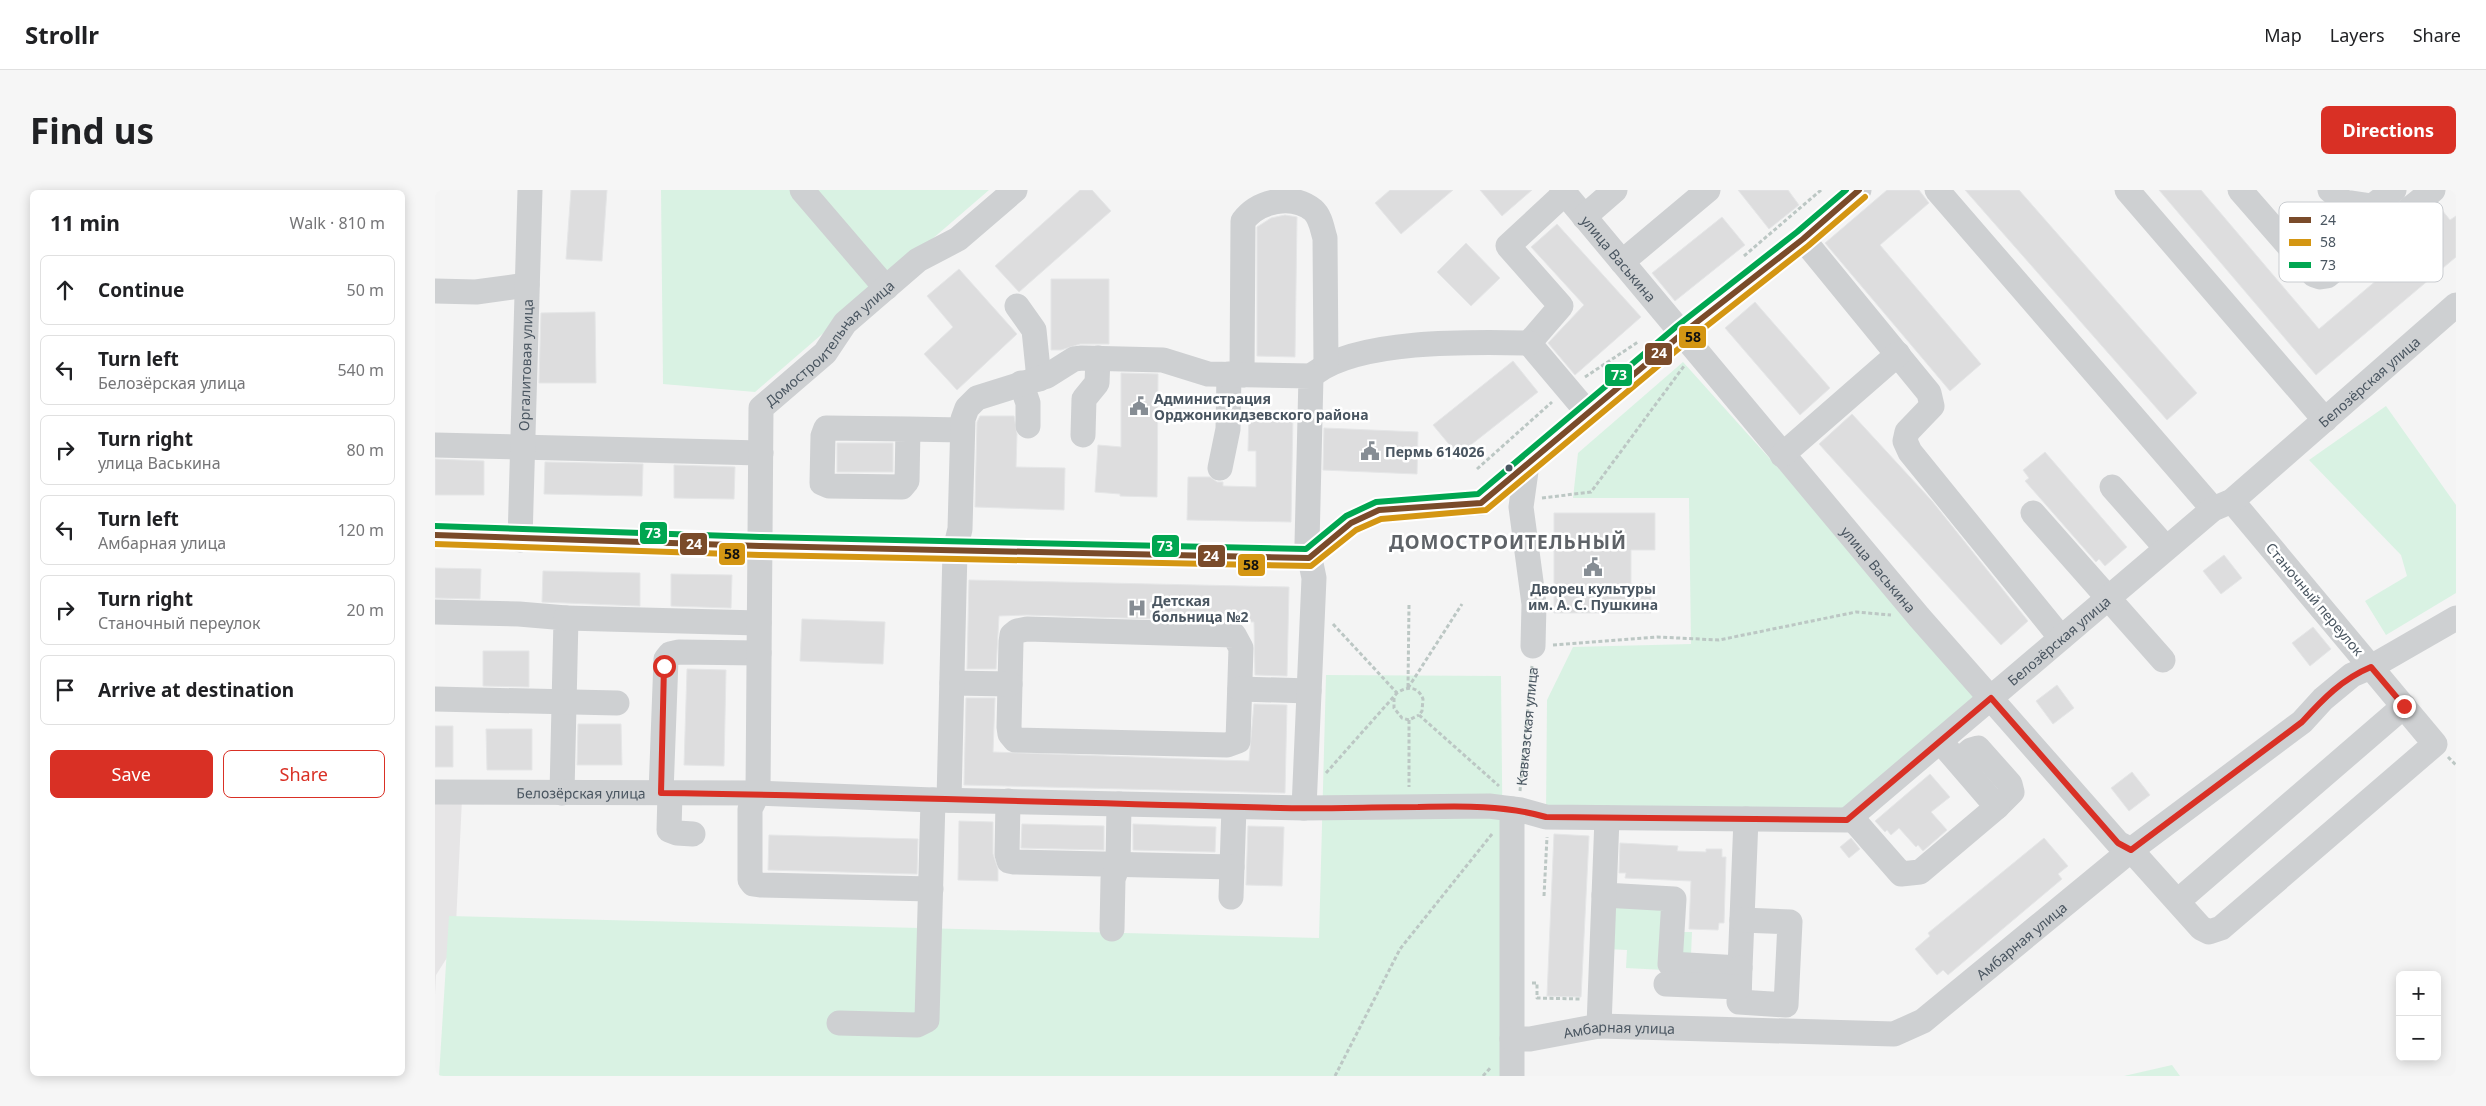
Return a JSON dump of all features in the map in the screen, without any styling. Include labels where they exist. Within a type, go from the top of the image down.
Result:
[{"type":"street","name":"Оргалитовая улица","points":[[520,540],[530,190]]},
{"type":"street","points":[[802,190],[886,288]]},
{"type":"street","name":"Домостроительная улица","points":[[931,889],[753,884],[750,880],[750,809],[758,793],[761,408],[825,353],[845,323],[918,260],[958,239],[1015,190]]},
{"type":"street","points":[[1584,217],[1615,190]]},
{"type":"street","points":[[1622,262],[1708,190]]},
{"type":"street","points":[[435,535],[520,540],[1309,558],[1351,523],[1379,510],[1481,503],[1588,413],[1689,341],[1859,190]]},
{"type":"street","name":"Станочный переулок","points":[[1937,190],[2371,667],[2435,744],[2221,928],[2209,932]]},
{"type":"street","points":[[2127,190],[2325,420]]},
{"type":"street","points":[[2240,190],[2279,235]]},
{"type":"street","points":[[2330,190],[2344,202]]},
{"type":"street","points":[[2378,202],[2394,190]]},
{"type":"street","points":[[2418,202],[2433,190]]},
{"type":"street","points":[[1529,344],[1561,306],[1508,246],[1563,192]]},
{"type":"street","name":"улица Васькина","points":[[1563,192],[1919,618],[2118,843],[2131,850],[2201,928],[2209,932]]},
{"type":"street","points":[[1219,468],[1228,429],[1236,374],[1243,220],[1251,211],[1271,202],[1286,201],[1303,204],[1314,211],[1321,223],[1325,238],[1319,370],[1307,544],[1314,578],[1304,803]]},
{"type":"street","points":[[825,353],[866,325],[926,275],[958,239]]},
{"type":"street","points":[[1803,239],[1929,393],[1932,406],[1907,432],[1905,441],[1910,452],[2061,638]]},
{"type":"street","points":[[435,291],[476,292],[527,285]]},
{"type":"street","name":"Белозёрская улица","points":[[435,792],[758,793],[1008,802],[1234,807],[1304,803],[1409,807],[1515,806],[1546,817],[1847,820],[2166,548],[2223,505],[2325,420],[2456,305]]},
{"type":"street","points":[[1017,306],[1034,330],[1028,426]]},
{"type":"street","points":[[839,1023],[917,1025],[927,1020],[931,889],[952,683],[955,550],[960,529],[962,430],[967,408],[977,398],[1030,381],[1074,359],[1163,360],[1208,374],[1236,374],[1319,370],[1360,354],[1416,346],[1465,342],[1529,344],[1588,413]]},
{"type":"street","points":[[1782,455],[1898,354]]},
{"type":"street","points":[[1083,435],[1084,398],[1097,384],[1098,358]]},
{"type":"street","points":[[908,429],[962,430]]},
{"type":"street","points":[[435,445],[761,453]]},
{"type":"street","name":"Кавказская улица","points":[[1527,464],[1521,507],[1533,604],[1533,646]]},
{"type":"street","points":[[2113,487],[2166,548]]},
{"type":"street","points":[[2033,513],[2163,660]]},
{"type":"street","points":[[435,612],[519,614],[566,618],[759,623]]},
{"type":"street","points":[[561,792],[566,618]]},
{"type":"street","name":"Амбарная улица","points":[[1512,1039],[1531,1039],[1599,1026],[1894,1034],[1923,1021],[2131,850],[2302,722],[2323,699],[2352,675],[2371,667],[2456,618]]},
{"type":"street","points":[[1037,629],[1234,635],[1241,648],[1240,689],[1238,741],[1233,744],[1015,740],[1010,734],[1012,635],[1017,631],[1037,629]]},
{"type":"street","points":[[693,834],[677,833],[669,830],[665,793],[666,659],[671,654],[679,652],[759,653]]},
{"type":"street","points":[[952,683],[1010,684]]},
{"type":"street","points":[[1240,689],[1309,691]]},
{"type":"street","points":[[435,699],[617,703]]},
{"type":"street","points":[[2178,901],[2404,706]]},
{"type":"street","points":[[1851,817],[1899,872],[1905,875],[1920,872],[2012,792],[2010,784],[1978,748],[1971,750],[1958,761],[1940,741]]},
{"type":"street","points":[[1008,802],[1007,854],[1009,861],[1232,867]]},
{"type":"street","points":[[1111,929],[1113,879],[1118,865],[1119,804]]},
{"type":"street","points":[[1512,1076],[1515,806]]},
{"type":"street","points":[[1231,897],[1234,807]]},
{"type":"street","points":[[1599,1026],[1607,818]]},
{"type":"street","points":[[1742,920],[1790,922],[1786,1005],[1739,1002],[1739,977],[1746,819]]},
{"type":"street","points":[[1604,895],[1674,899],[1670,964],[1739,977]]},
{"type":"street","points":[[1666,984],[1739,977]]},
{"type":"path","points":[[1534,499],[1591,492],[1689,341]]},
{"type":"path","points":[[1313,603],[1397,693]]},
{"type":"path","points":[[1408,688],[1409,604]]},
{"type":"path","points":[[1304,803],[1397,693],[1408,688],[1462,604]]},
{"type":"path","points":[[1533,646],[1657,637],[1719,640],[1856,612],[1919,618]]},
{"type":"path","name":"Кавказская улица","points":[[1515,806],[1533,646]]},
{"type":"path","points":[[1397,693],[1393,703],[1394,708],[1402,718],[1409,720],[1419,715],[1424,705],[1421,694],[1414,689],[1408,688]]},
{"type":"path","points":[[1335,1076],[1400,949],[1515,806],[1419,715]]},
{"type":"path","points":[[1409,720],[1409,807]]},
{"type":"path","points":[[1528,983],[1537,983],[1537,998],[1582,999]]},
{"type":"shaded area","points":[[435,798],[462,799],[455,945],[436,975],[435,995]]},
{"type":"green space","points":[[661,190],[989,190],[755,392],[663,384]]},
{"type":"green space","points":[[1683,362],[1986,699],[1853,814],[1546,814],[1547,700],[1573,647],[1691,644],[1689,498],[1573,498],[1578,453]]},
{"type":"green space","points":[[2386,406],[2456,505],[2456,593],[2386,635],[2365,601],[2407,576],[2401,555],[2309,460]]},
{"type":"green space","points":[[1326,675],[1501,676],[1505,1076],[439,1076],[449,916],[1319,938]]},
{"type":"green space","points":[[1608,903],[1667,905],[1664,970],[1626,968],[1627,950],[1606,949]]},
{"type":"green space","points":[[1683,932],[1692,932],[1691,955],[1682,955]]},
{"type":"green space","points":[[2172,1065],[2180,1076],[2124,1076]]},
{"type":"building","points":[[571,190],[607,190],[602,261],[566,259]]},
{"type":"building","points":[[1080,190],[1092,190],[1111,211],[1019,292],[995,266]]},
{"type":"building","points":[[1390,190],[1453,190],[1401,234],[1375,203]]},
{"type":"building","points":[[1480,190],[1532,190],[1502,216]]},
{"type":"building","points":[[1738,190],[1788,190],[1799,205],[1769,229]]},
{"type":"building","points":[[1887,190],[1919,190],[1929,203],[1880,245],[1981,364],[1950,391],[1825,243]]},
{"type":"building","points":[[1965,190],[2019,190],[2197,393],[2167,420]]},
{"type":"building","points":[[2159,190],[2201,190],[2319,329],[2374,282],[2426,282],[2316,375]]},
{"type":"building","points":[[2443,211],[2450,220],[2456,216],[2456,257],[2443,268]]},
{"type":"building","points":[[1285,215],[1297,217],[1295,357],[1257,356],[1257,227],[1271,218]]},
{"type":"building","points":[[1722,217],[1745,245],[1675,301],[1652,273]]},
{"type":"building","points":[[1557,224],[1641,317],[1575,375],[1548,343],[1584,305],[1531,247]]},
{"type":"building","points":[[1466,243],[1500,278],[1471,306],[1437,272]]},
{"type":"building","points":[[959,269],[1017,334],[957,390],[924,354],[953,327],[927,296]]},
{"type":"building","points":[[1051,279],[1109,279],[1109,344],[1080,344],[1061,350],[1051,350]]},
{"type":"building","points":[[1755,302],[1830,388],[1800,415],[1725,328]]},
{"type":"building","points":[[595,312],[596,383],[539,383],[541,313]]},
{"type":"building","points":[[1513,361],[1538,392],[1458,455],[1433,425]]},
{"type":"building","name":"Администрация Орджоникидзевского района","points":[[1121,373],[1158,374],[1157,497],[1120,496],[1120,494],[1095,492],[1098,445],[1121,447]]},
{"type":"building","points":[[1249,414],[1293,415],[1291,522],[1187,520],[1188,477],[1210,477],[1217,482],[1223,482],[1223,486],[1256,487],[1256,451],[1248,451]]},
{"type":"building","points":[[1852,414],[1932,501],[2028,621],[2001,645],[1819,444]]},
{"type":"building","points":[[980,416],[1014,416],[1017,434],[1016,467],[1065,468],[1064,510],[975,507],[977,422]]},
{"type":"building","name":"Пермь 614026","points":[[1324,428],[1418,432],[1417,474],[1323,470]]},
{"type":"building","points":[[837,443],[893,443],[893,472],[837,472]]},
{"type":"building","points":[[2045,452],[2127,547],[2105,566],[2099,559],[2096,562],[2025,481],[2029,478],[2023,470]]},
{"type":"building","points":[[435,459],[484,461],[484,495],[435,495]]},
{"type":"building","points":[[545,462],[643,464],[642,496],[544,494]]},
{"type":"building","points":[[674,465],[735,467],[734,499],[674,498]]},
{"type":"building","name":"Дворец культуры им. А. С. Пушкина","points":[[1554,513],[1655,513],[1655,550],[1631,550],[1631,584],[1651,584],[1651,613],[1554,613]]},
{"type":"building","points":[[2224,555],[2242,578],[2221,594],[2203,571]]},
{"type":"building","points":[[435,568],[481,569],[480,599],[435,598]]},
{"type":"building","points":[[543,571],[640,573],[640,606],[542,602]]},
{"type":"building","points":[[671,574],[732,575],[731,608],[671,606]]},
{"type":"building","points":[[969,580],[1289,587],[1287,676],[1255,675],[1254,622],[1027,615],[999,616],[996,669],[967,669]]},
{"type":"building","points":[[802,619],[885,622],[883,664],[800,661]]},
{"type":"building","points":[[2313,627],[2331,649],[2310,666],[2292,643]]},
{"type":"building","points":[[483,651],[529,651],[529,687],[483,686]]},
{"type":"building","points":[[687,669],[726,670],[724,766],[684,765]]},
{"type":"building","points":[[2057,685],[2074,708],[2053,724],[2036,701]]},
{"type":"building","points":[[966,698],[995,698],[993,752],[1249,761],[1254,704],[1287,705],[1285,793],[964,785]]},
{"type":"building","points":[[578,724],[621,724],[622,765],[577,765]]},
{"type":"building","points":[[435,726],[453,726],[453,767],[435,767]]},
{"type":"building","points":[[486,729],[532,729],[532,770],[487,770]]},
{"type":"building","points":[[2132,772],[2150,795],[2129,811],[2111,788]]},
{"type":"building","points":[[1930,774],[1950,797],[1931,812],[1947,830],[1923,851],[1918,845],[1916,847],[1899,828],[1891,835],[1887,830],[1885,832],[1875,821]]},
{"type":"building","points":[[959,821],[993,822],[993,854],[998,869],[998,881],[958,880]]},
{"type":"building","points":[[1022,824],[1104,826],[1104,850],[1021,848]]},
{"type":"building","points":[[1133,824],[1216,827],[1215,852],[1133,850]]},
{"type":"building","points":[[1248,826],[1284,827],[1282,886],[1246,885]]},
{"type":"building","points":[[1554,834],[1589,836],[1581,997],[1547,996]]},
{"type":"building","points":[[769,835],[918,839],[917,874],[768,870]]},
{"type":"building","points":[[1851,838],[1860,849],[1849,858],[1840,847]]},
{"type":"building","points":[[2044,838],[2068,866],[2058,874],[2062,879],[1948,975],[1943,970],[1937,975],[1915,949],[1930,936],[1928,933]]},
{"type":"building","points":[[1620,843],[1678,846],[1677,851],[1706,852],[1706,849],[1722,849],[1722,857],[1726,857],[1724,923],[1719,923],[1718,930],[1689,929],[1691,881],[1625,878],[1626,873],[1619,873]]},
{"type":"transit line","name":"73","points":[[435,526],[760,537],[1306,549],[1346,516],[1376,502],[1478,494],[1677,326],[1797,232],[1846,190]]},
{"type":"transit line","name":"24","points":[[435,535],[760,546],[1309,558],[1351,523],[1379,510],[1481,503],[1683,333],[1803,239],[1859,190]]},
{"type":"transit line","name":"58","points":[[435,544],[760,555],[1311,566],[1356,530],[1381,519],[1486,510],[1689,340],[1808,246],[1865,197]]},
{"type":"place","name":"Администрация Орджоникидзевского района","points":[[1139,406]]},
{"type":"place","name":"Пермь 614026","points":[[1370,451]]},
{"type":"place","name":"Дворец культуры им. А. С. Пушкина","points":[[1593,567]]},
{"type":"place","name":"Детская больница №2","points":[[1137,608]]},
{"type":"district","name":"ДОМОСТРОИТЕЛЬНЫЙ","points":[[1508,542]]},
{"type":"route","points":[[664,666],[661,793],[758,793],[933,800],[1304,808],[1489,806],[1521,810],[1546,817],[1847,820],[1991,698],[2118,843],[2131,850],[2302,722],[2323,699],[2352,675],[2371,667],[2404,706]]}]
